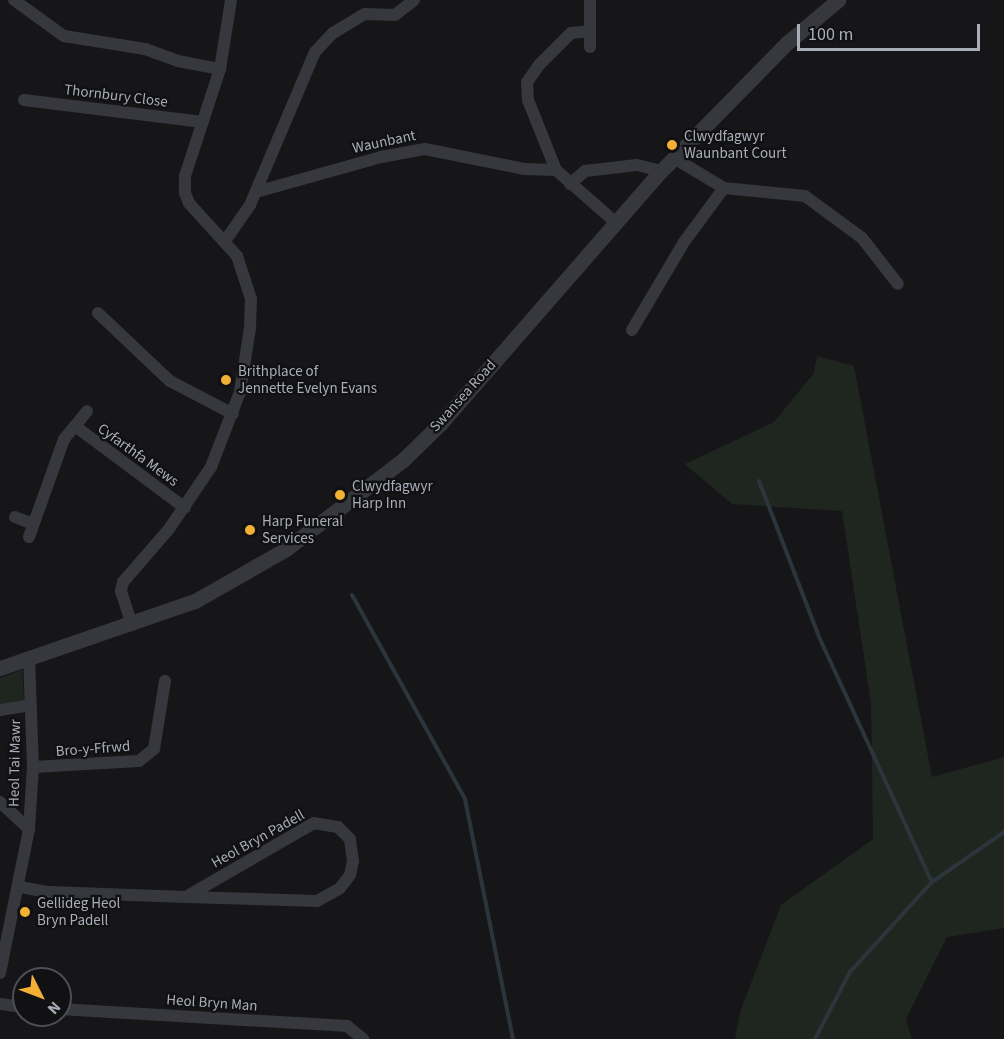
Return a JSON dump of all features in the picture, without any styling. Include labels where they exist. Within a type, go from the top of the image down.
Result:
[{"type":"street","points":[[14,0],[64,36],[146,49],[178,61],[220,69]]},
{"type":"street","points":[[132,625],[121,591],[123,582],[185,508],[211,467],[233,414],[245,360],[251,299],[237,256],[189,203],[185,193],[184,176],[220,69],[231,0]]},
{"type":"street","points":[[225,241],[237,228],[256,192],[315,52],[333,33],[365,15],[395,15],[414,0]]},
{"type":"street","points":[[590,0],[590,47]]},
{"type":"street","name":"Swansea Road","points":[[0,668],[132,625],[195,601],[250,571],[293,543],[403,460],[440,424],[661,171],[788,43],[838,0]]},
{"type":"street","points":[[590,31],[571,33],[527,82],[528,100],[556,170],[615,222]]},
{"type":"street","name":"Thornbury Close","points":[[24,100],[203,122]]},
{"type":"street","name":"Waunbant","points":[[256,192],[381,157],[425,148],[524,169],[556,170]]},
{"type":"street","points":[[674,158],[723,188],[805,196],[862,238],[898,284]]},
{"type":"street","points":[[570,184],[585,171],[637,165],[661,171]]},
{"type":"street","points":[[632,330],[684,242],[723,188]]},
{"type":"street","points":[[98,313],[170,381],[192,396],[233,414]]},
{"type":"street","name":"Cyfarthfa Mews","points":[[29,537],[64,439],[87,411]]},
{"type":"street","name":"Cyfarthfa Mews","points":[[75,426],[185,508]]},
{"type":"street","points":[[15,517],[33,524]]},
{"type":"street","name":"Heol Tai Mawr","points":[[0,973],[6,929],[20,887],[28,829],[33,768],[29,658]]},
{"type":"street","name":"Bro-y-Ffrwd","points":[[33,768],[138,761],[154,748],[165,681]]},
{"type":"street","points":[[0,710],[31,705]]},
{"type":"street","points":[[0,802],[28,829]]},
{"type":"street","name":"Heol Bryn Padell","points":[[20,887],[49,892],[186,897],[323,899],[340,888],[350,875],[353,861],[350,839],[338,827],[314,823],[186,897]]},
{"type":"street","name":"Heol Bryn Man","points":[[72,1010],[347,1026],[362,1036]]},
{"type":"shaded area","points":[[817,356],[854,366],[932,777],[1004,757],[1004,928],[947,937],[906,1019],[912,1039],[735,1039],[740,1012],[781,905],[873,839],[871,703],[842,511],[732,504],[685,464],[774,422],[814,373]]},
{"type":"shaded area","points":[[22,670],[24,700],[0,705],[0,678]]},
{"type":"waterway","points":[[759,481],[820,639],[932,882]]},
{"type":"waterway","points":[[352,595],[465,799],[513,1039]]},
{"type":"waterway","points":[[815,1039],[850,972],[932,882],[1004,832]]},
{"type":"place","name":"Clwydfagwyr Waunbant Court","points":[[672,145]]},
{"type":"place","name":"Brithplace of Jennette Evelyn Evans","points":[[226,380]]},
{"type":"place","name":"Clwydfagwyr Harp Inn","points":[[340,495]]},
{"type":"place","name":"Harp Funeral Services","points":[[250,530]]},
{"type":"place","name":"Gellideg Heol Bryn Padell","points":[[25,912]]}]
